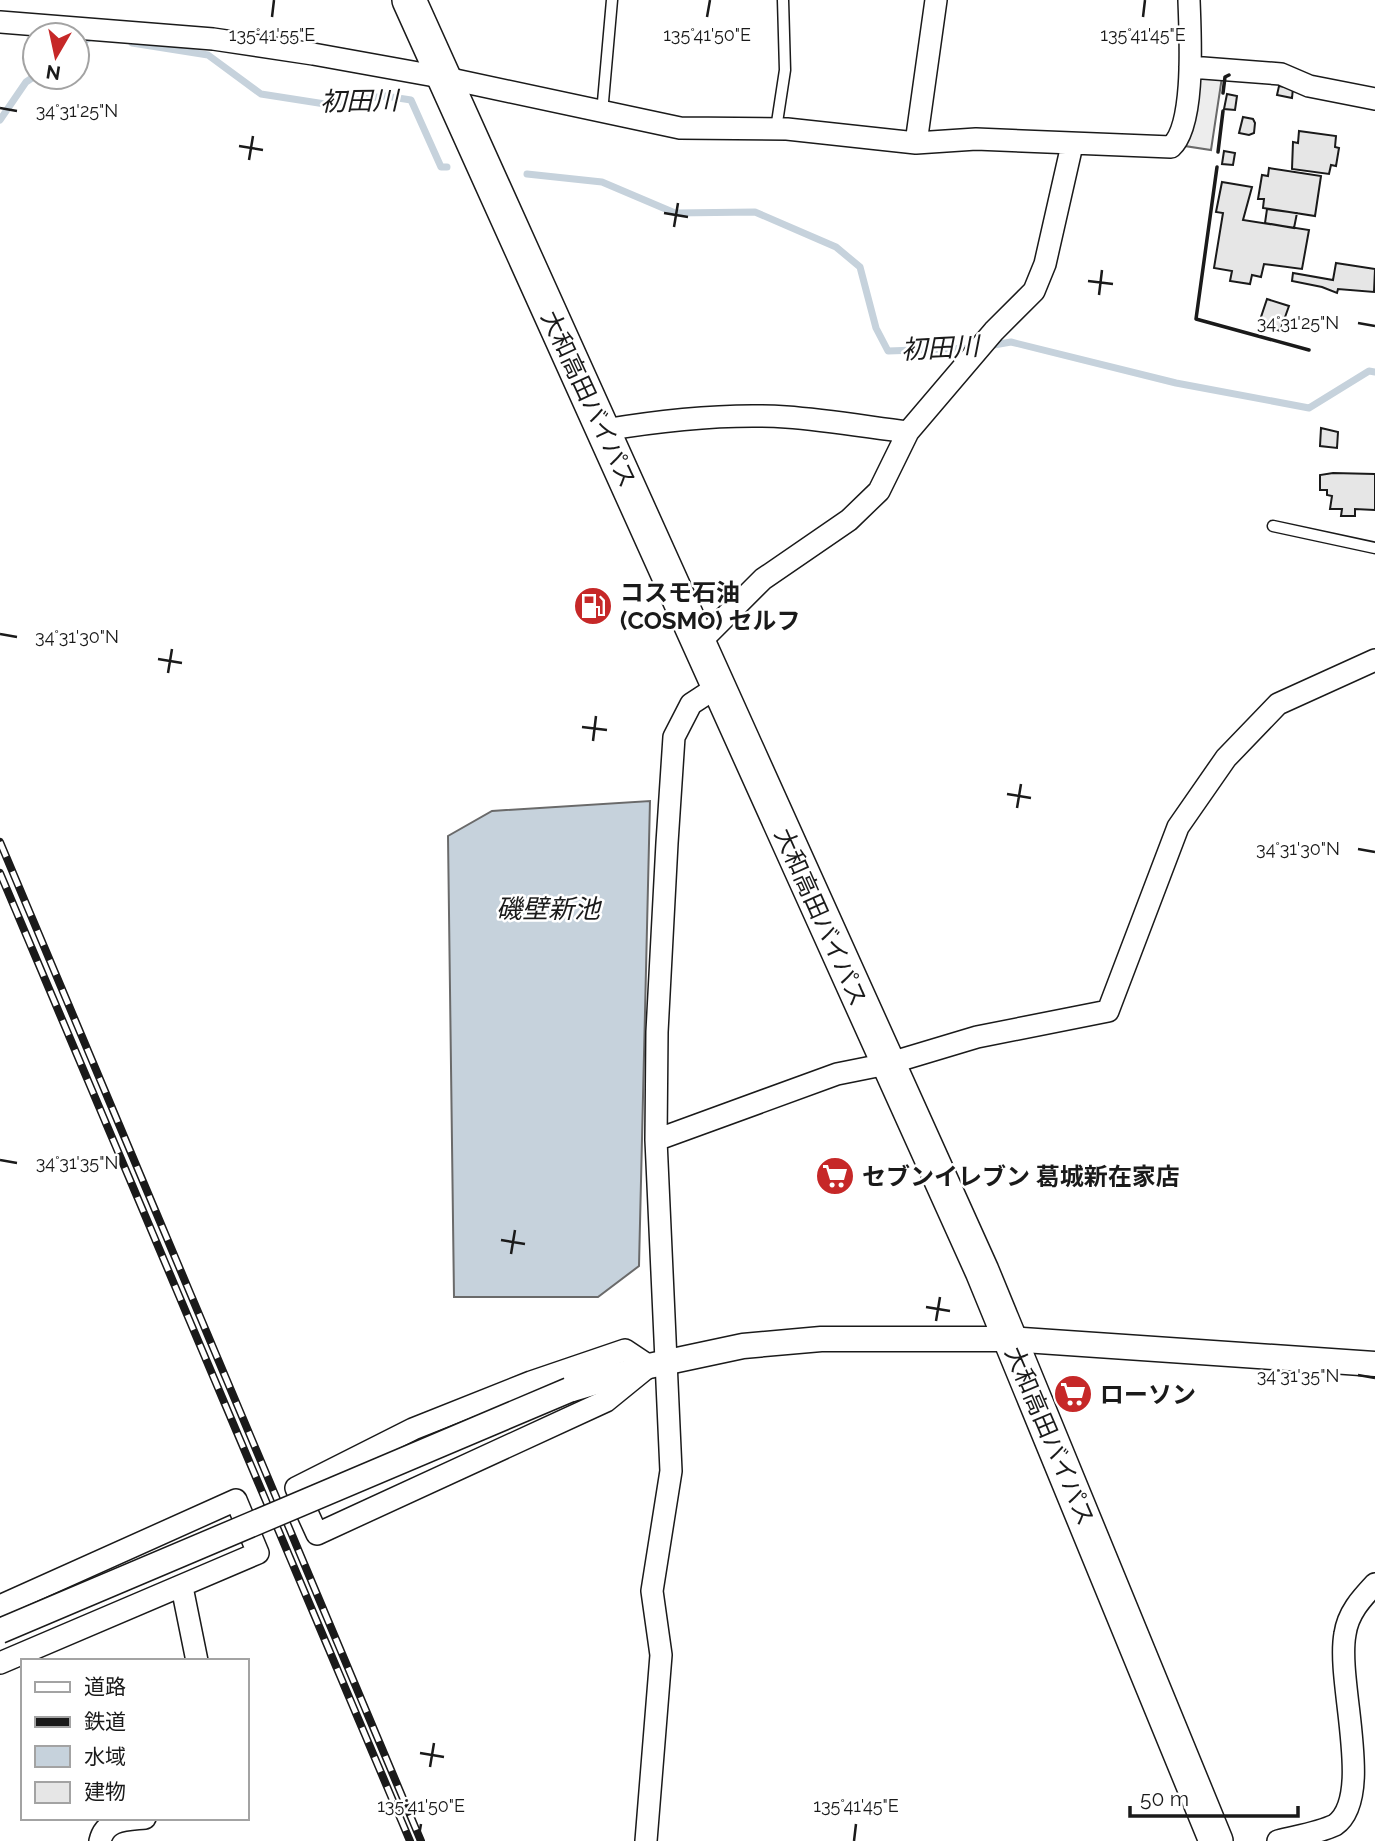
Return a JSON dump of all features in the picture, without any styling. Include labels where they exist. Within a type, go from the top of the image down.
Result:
[{"type":"highway","name":"大和高田バイパス","points":[[410,0],[717,687],[982,1270],[1216,1841]]},
{"type":"street","points":[[916,144],[936,0]]},
{"type":"street","points":[[0,23],[213,39],[446,78],[680,128],[776,129],[916,144],[976,139],[1171,147],[1178,141],[1182,128],[1190,67],[1189,0]]},
{"type":"street","points":[[1190,67],[1281,74],[1309,86],[1375,99]]},
{"type":"street","points":[[699,642],[763,579],[849,520],[879,491],[908,432],[994,331],[1034,291],[1045,264],[1072,145]]},
{"type":"street","points":[[604,430],[669,419],[743,416],[786,417],[908,432]]},
{"type":"street","points":[[656,1140],[837,1074],[887,1064],[977,1037],[1108,1011],[1178,827],[1226,758],[1278,704],[1375,660]]},
{"type":"street","points":[[646,1841],[661,1655],[652,1591],[671,1471],[657,1365],[656,1140],[657,1032],[674,737],[691,704],[717,687]]},
{"type":"street","points":[[0,1631],[569,1390],[657,1365],[743,1346],[821,1339],[1009,1339],[1375,1364]]},
{"type":"street","points":[[625,1350],[657,1365],[606,1401],[317,1534],[296,1488],[413,1429],[531,1382],[625,1350]]},
{"type":"street","points":[[0,1606],[236,1500],[258,1553],[0,1663]]},
{"type":"street","points":[[1278,1841],[1337,1825],[1353,1811],[1363,1790],[1365,1766],[1345,1654],[1345,1634],[1355,1605],[1375,1584]]},
{"type":"street","points":[[182,1587],[197,1659]]},
{"type":"street","points":[[100,1841],[102,1832],[115,1821],[125,1820]]},
{"type":"lane","points":[[602,113],[612,0]]},
{"type":"lane","points":[[776,129],[785,70],[783,0]]},
{"type":"lane","points":[[1273,526],[1375,548]]},
{"type":"shaded area","points":[[1195,72],[1222,77],[1211,150],[1185,146],[1182,128]]},
{"type":"water","name":"磯壁新池","points":[[650,801],[639,1266],[598,1297],[454,1297],[448,836],[492,811]]},
{"type":"building","points":[[1279,86],[1293,88],[1292,98],[1277,95]]},
{"type":"building","points":[[1227,94],[1237,96],[1235,110],[1224,109]]},
{"type":"building","points":[[1243,117],[1253,119],[1254,133],[1239,133]]},
{"type":"building","points":[[1299,131],[1336,136],[1335,147],[1339,148],[1336,166],[1331,165],[1329,174],[1292,169],[1293,142],[1298,143]]},
{"type":"building","points":[[1224,151],[1235,153],[1233,165],[1222,164]]},
{"type":"building","points":[[1269,168],[1321,176],[1315,216],[1263,208],[1264,199],[1258,199],[1262,175],[1268,176]]},
{"type":"building","points":[[1222,182],[1252,187],[1243,220],[1309,230],[1302,269],[1264,264],[1261,277],[1252,275],[1250,284],[1230,281],[1232,271],[1214,268],[1223,213],[1216,212]]},
{"type":"building","points":[[1267,209],[1297,213],[1294,228],[1265,223]]},
{"type":"building","points":[[1336,263],[1375,269],[1374,292],[1338,289],[1337,293],[1292,281],[1293,273],[1333,280]]},
{"type":"building","points":[[1267,299],[1289,306],[1280,331],[1259,323]]},
{"type":"building","points":[[1321,428],[1338,432],[1337,448],[1320,446]]},
{"type":"building","points":[[1375,474],[1375,510],[1355,509],[1355,516],[1341,516],[1342,509],[1330,509],[1332,496],[1327,495],[1327,490],[1320,490],[1320,475]]},
{"type":"waterway","name":"初田川","points":[[132,43],[208,55],[261,94],[325,104],[385,96],[411,100],[441,167],[447,167]]},
{"type":"waterway","name":"初田川","points":[[0,120],[21,89]]},
{"type":"waterway","name":"初田川","points":[[527,174],[602,182],[675,213],[755,212],[836,247],[860,267],[876,328],[888,351],[973,348]]},
{"type":"waterway","name":"初田川","points":[[988,346],[1011,342],[1176,383],[1309,408],[1369,371],[1375,372]]},
{"type":"railway","points":[[0,842],[421,1841]]},
{"type":"railway","points":[[0,873],[410,1841]]},
{"type":"wall","points":[[1223,93],[1225,77],[1229,75]]},
{"type":"wall","points":[[1218,152],[1223,111]]},
{"type":"wall","points":[[1217,167],[1196,319],[1309,350]]},
{"type":"place","name":"コスモ石油 (COSMO) セルフ","points":[[593,606]]},
{"type":"place","name":"セブンイレブン 葛城新在家店","points":[[835,1176]]},
{"type":"place","name":"ローソン","points":[[1073,1394]]}]
